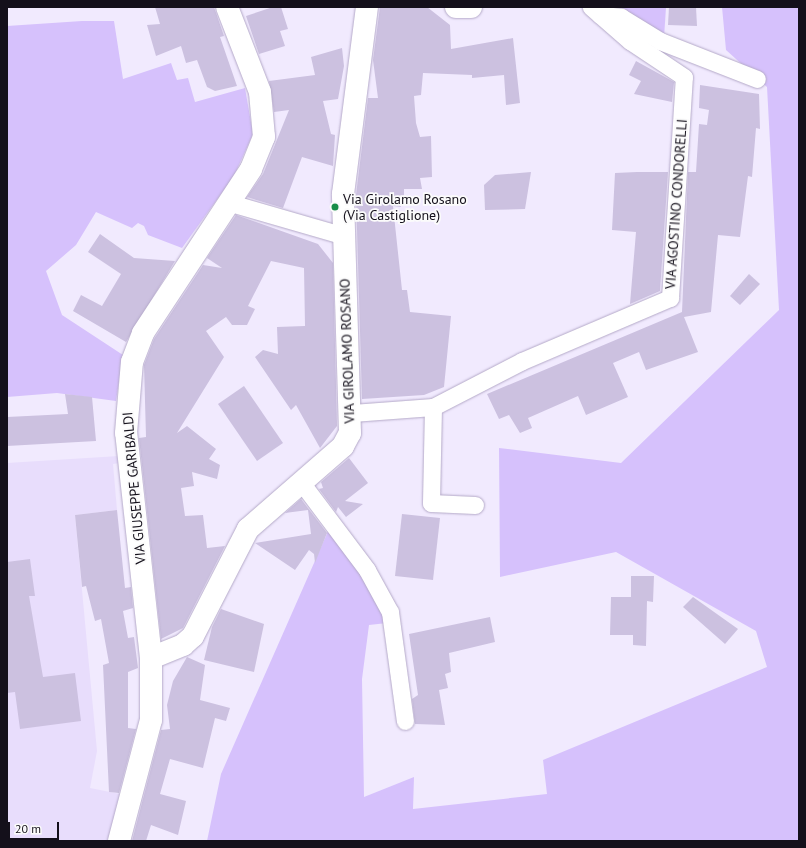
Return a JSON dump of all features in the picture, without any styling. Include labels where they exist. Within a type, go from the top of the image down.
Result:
[{"type":"main road","name":"VIA GIUSEPPE GARIBALDI","points":[[120,841],[151,720],[151,658],[126,433],[132,362],[143,333],[227,202],[251,169],[264,137],[265,120],[260,92],[227,7]]},
{"type":"main road","name":"VIA GIROLAMO ROSANO","points":[[151,658],[183,645],[193,636],[248,529],[343,446],[350,433],[352,413],[341,235],[366,7]]},
{"type":"main road","points":[[456,7],[471,7]]},
{"type":"street","points":[[596,11],[621,17],[660,41],[757,79]]},
{"type":"street","name":"VIA AGOSTINO CONDORELLI","points":[[352,413],[433,407],[522,361],[670,298],[684,77],[630,41],[596,11]]},
{"type":"street","points":[[227,202],[341,235]]},
{"type":"street","points":[[433,407],[431,503],[474,505]]},
{"type":"street","points":[[301,482],[367,570],[390,612],[405,721]]},
{"type":"shaded area","points":[[622,7],[666,7],[664,38]]},
{"type":"shaded area","points":[[722,7],[799,7],[799,841],[207,841],[221,774],[329,529],[364,577],[387,623],[369,625],[362,679],[364,797],[414,777],[413,809],[547,794],[543,760],[767,667],[756,631],[616,552],[500,577],[499,448],[621,463],[779,310],[767,87],[726,50]]},
{"type":"shaded area","points":[[82,21],[114,21],[123,79],[171,63],[177,80],[188,78],[195,102],[245,88],[253,134],[234,176],[182,248],[148,235],[144,226],[138,223],[132,228],[96,212],[76,245],[46,271],[62,315],[123,355],[116,401],[57,393],[7,397],[7,26]]},
{"type":"shaded area","points":[[119,456],[120,463],[113,464],[117,510],[75,515],[97,751],[90,788],[120,794],[145,789],[129,841],[7,841],[7,463]]},
{"type":"building","points":[[155,7],[214,7],[224,36],[220,37],[237,86],[215,91],[207,87],[197,60],[186,63],[181,46],[156,56],[147,25],[160,24]]},
{"type":"building","points":[[273,7],[281,7],[288,29],[280,31],[285,46],[259,54],[246,16]]},
{"type":"building","points":[[380,7],[427,7],[450,25],[451,49],[513,38],[520,103],[506,105],[504,75],[472,78],[472,75],[423,73],[421,95],[414,96],[416,123],[420,137],[431,136],[432,177],[420,178],[422,189],[404,189],[404,196],[399,196],[401,207],[393,206],[402,290],[407,290],[410,312],[451,316],[444,387],[424,395],[362,399],[356,195],[368,98],[378,98],[373,60]]},
{"type":"building","points":[[669,7],[696,7],[697,26],[668,25]]},
{"type":"building","points":[[342,48],[344,66],[338,99],[323,101],[331,134],[335,135],[333,166],[302,157],[283,208],[247,197],[263,174],[289,110],[274,112],[269,81],[315,75],[311,57]]},
{"type":"building","points":[[636,61],[674,82],[672,102],[634,94],[641,81],[629,75]]},
{"type":"building","points":[[700,85],[759,94],[760,129],[756,128],[752,177],[748,176],[740,237],[718,235],[711,312],[684,317],[698,352],[646,370],[639,352],[613,363],[628,397],[586,415],[578,396],[528,418],[532,428],[520,433],[509,415],[499,419],[487,394],[682,312],[688,172],[696,172],[699,124],[707,125],[709,110],[699,108]]},
{"type":"building","points":[[531,172],[525,209],[485,210],[484,185],[495,175]]},
{"type":"building","points":[[668,172],[660,291],[630,304],[636,232],[612,230],[615,173]]},
{"type":"building","points":[[236,215],[318,244],[333,263],[337,426],[320,448],[296,405],[291,410],[255,357],[263,350],[278,354],[277,327],[305,326],[304,268],[271,261],[248,306],[255,309],[247,325],[232,325],[226,317],[206,331],[224,357],[177,433],[187,426],[216,449],[209,459],[220,465],[217,479],[192,472],[194,486],[181,488],[185,516],[203,515],[207,548],[225,546],[183,628],[161,639],[139,438],[146,437],[144,365],[154,339],[203,265],[222,268],[207,258]]},
{"type":"building","points":[[100,234],[134,258],[175,261],[126,342],[73,311],[81,295],[102,306],[121,274],[88,252]]},
{"type":"building","points":[[749,274],[760,284],[740,305],[730,296]]},
{"type":"building","points":[[244,386],[283,443],[257,461],[218,404]]},
{"type":"building","points":[[65,394],[92,397],[96,441],[7,446],[7,417],[68,414]]},
{"type":"building","points":[[349,458],[368,483],[345,501],[363,504],[346,517],[338,507],[336,512],[319,489],[323,488],[321,482]]},
{"type":"building","points":[[301,499],[327,533],[315,563],[314,554],[309,550],[295,570],[255,543],[311,534],[308,510],[285,513]]},
{"type":"building","points":[[117,510],[125,588],[131,587],[133,608],[123,611],[128,638],[134,637],[138,668],[128,672],[128,728],[136,729],[119,793],[109,792],[103,665],[109,663],[101,619],[95,621],[86,586],[82,587],[75,515]]},
{"type":"building","points":[[402,514],[440,518],[433,580],[395,576]]},
{"type":"building","points":[[30,559],[35,596],[29,596],[43,677],[75,673],[81,721],[20,729],[15,692],[7,693],[7,562]]},
{"type":"building","points":[[631,576],[654,576],[653,602],[647,601],[646,646],[633,645],[633,635],[610,635],[611,597],[631,597]]},
{"type":"building","points":[[693,597],[738,629],[725,644],[683,607]]},
{"type":"building","points":[[221,609],[264,624],[254,672],[204,660],[212,627]]},
{"type":"building","points":[[490,617],[495,642],[449,653],[451,672],[445,674],[448,688],[439,690],[445,725],[415,724],[412,699],[418,695],[409,634]]},
{"type":"building","points":[[187,657],[205,665],[200,700],[230,708],[226,721],[215,718],[203,768],[170,759],[160,794],[186,801],[178,835],[151,825],[146,841],[132,841],[161,730],[170,729],[167,705],[173,681]]},
{"type":"place","name":"Via Girolamo Rosano (Via Castiglione)","points":[[335,207]]}]
